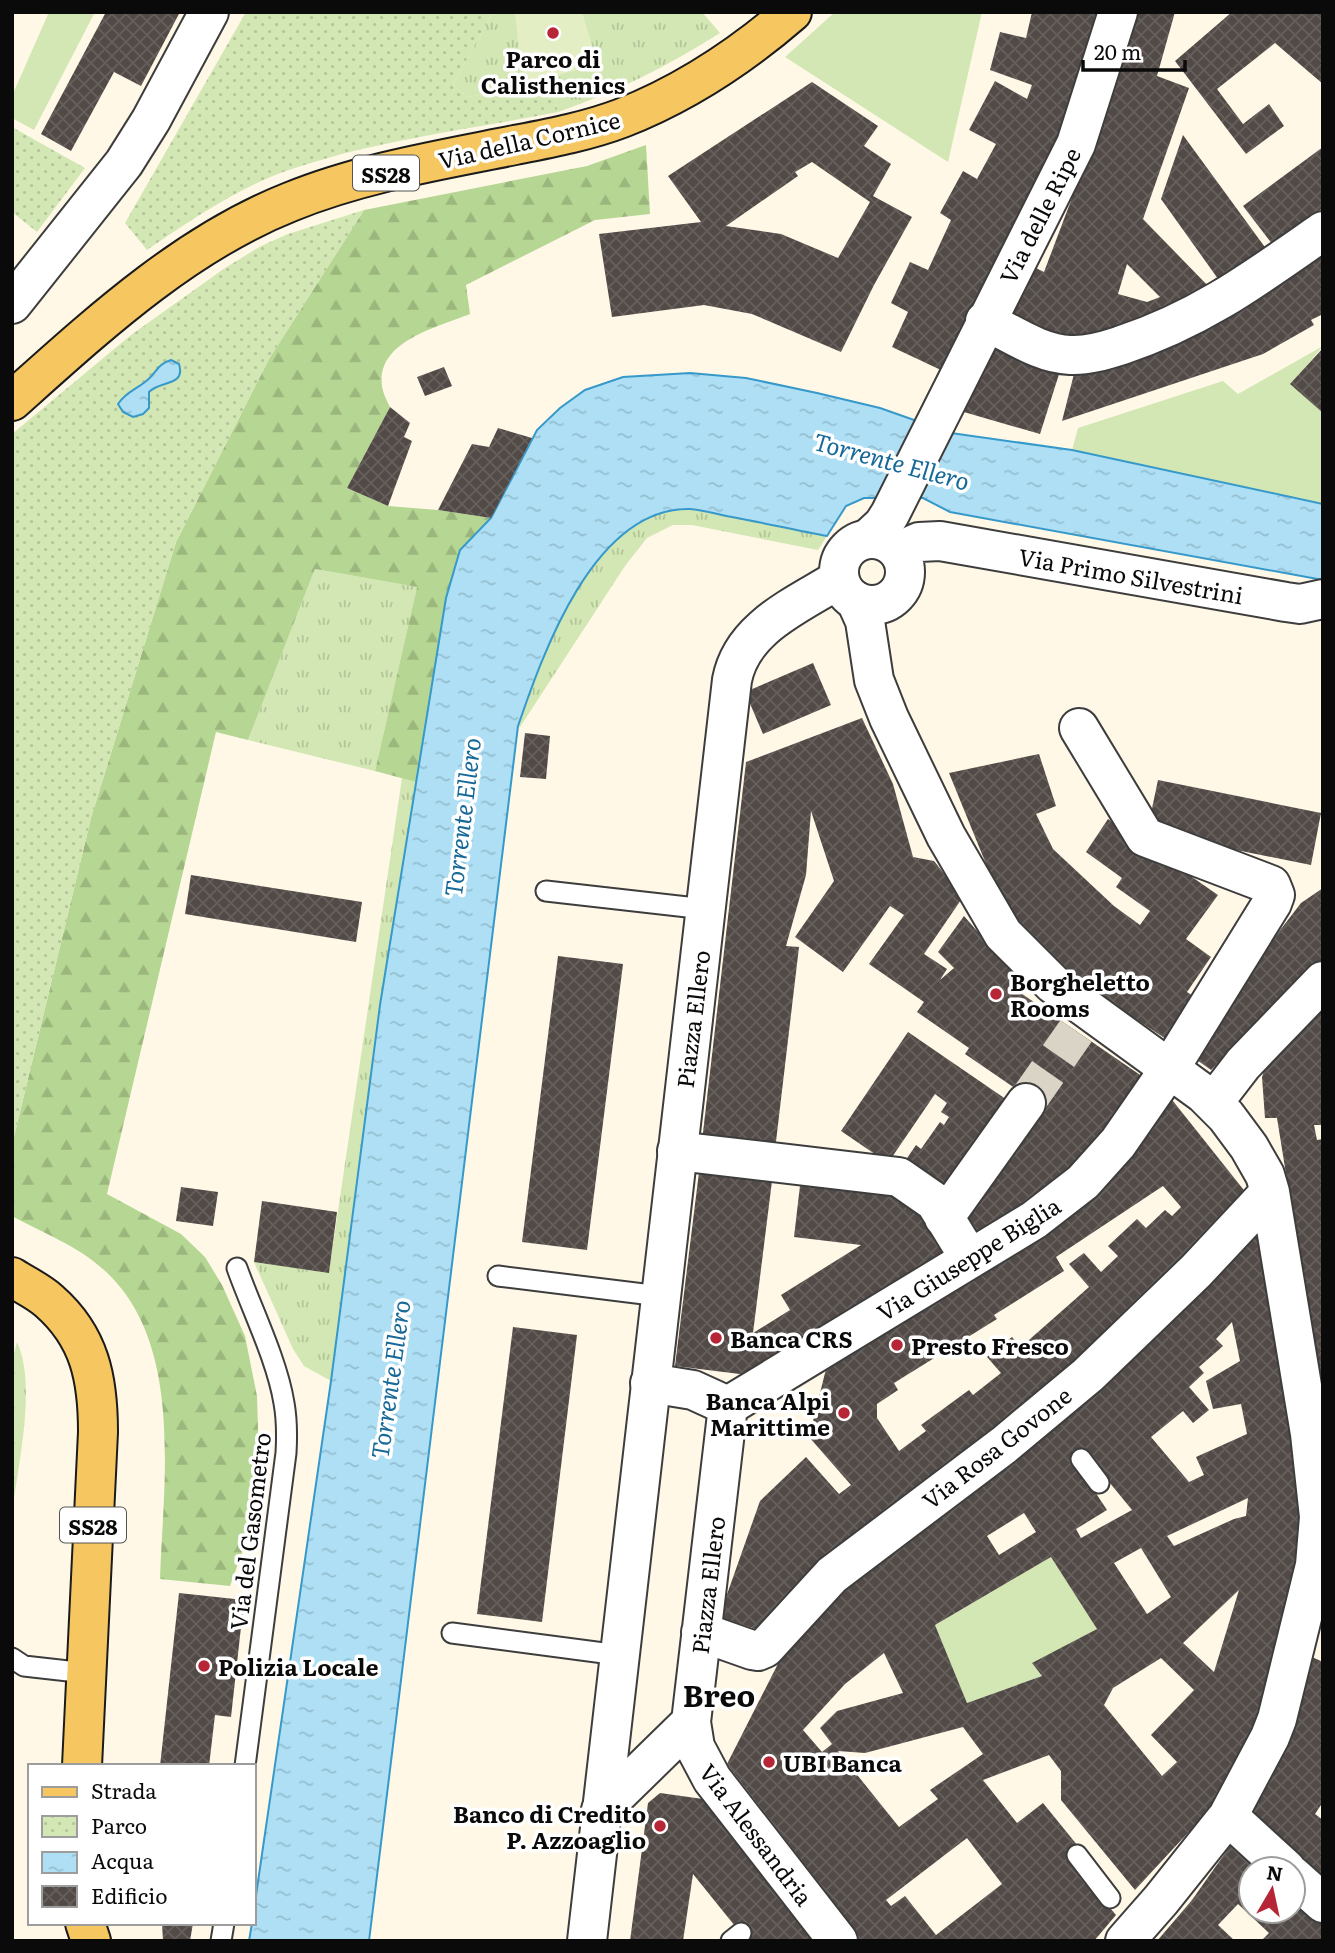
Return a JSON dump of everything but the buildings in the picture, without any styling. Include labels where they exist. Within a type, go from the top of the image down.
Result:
[{"type":"main road","name":"Via della Cornice","points":[[12,401],[130,299],[206,246],[268,211],[315,193],[395,170],[574,133],[622,118],[703,80],[792,12]]},
{"type":"main road","name":"SS28","points":[[12,1278],[47,1299],[68,1319],[79,1336],[92,1370],[96,1391],[98,1432],[82,1764]]},
{"type":"street","points":[[12,304],[124,163],[151,120],[209,12]]},
{"type":"street","name":"Via delle Ripe","points":[[891,543],[938,417],[1076,144],[1118,12]]},
{"type":"street","points":[[985,321],[1051,351],[1070,355],[1098,352],[1146,337],[1187,320],[1247,285],[1323,231]]},
{"type":"street","name":"Via Primo Silvestrini","points":[[891,543],[911,561],[923,549],[940,541],[1286,602],[1300,604],[1323,600]]},
{"type":"street","points":[[852,601],[897,596],[903,586],[891,543],[855,542],[845,552],[839,565],[874,680],[889,718],[946,835],[1000,930],[1083,1022],[1170,1068],[1194,1084],[1226,1116],[1249,1147],[1265,1175],[1270,1192],[1310,1434],[1319,1509],[1319,1537],[1304,1611],[1270,1737],[1228,1816],[1125,1941]]},
{"type":"street","name":"Piazza Ellero","points":[[587,1941],[732,680],[737,661],[755,634],[852,601]]},
{"type":"street","name":"Via Giuseppe Biglia","points":[[728,1406],[1034,1220],[1089,1176],[1118,1143],[1170,1068],[1272,903],[1275,895],[1271,885],[1145,837],[1079,728]]},
{"type":"street","points":[[1213,1103],[1243,1064],[1323,981]]},
{"type":"street","points":[[944,1217],[1026,1103]]},
{"type":"street","points":[[677,1151],[899,1177],[935,1202],[970,1259]]},
{"type":"street","name":"Via Rosa Govone","points":[[701,1632],[752,1650],[765,1648],[832,1575],[1049,1417],[1196,1271],[1270,1192]]},
{"type":"street","points":[[650,1383],[693,1390],[728,1406]]},
{"type":"street","name":"Piazza Ellero","points":[[691,1722],[728,1406]]},
{"type":"street","points":[[601,1810],[691,1722]]},
{"type":"street","name":"Via Alessandria","points":[[691,1722],[695,1747],[712,1779],[789,1892],[838,1941]]},
{"type":"street","points":[[1228,1816],[1271,1855]]},
{"type":"street","points":[[1307,1888],[1323,1903]]},
{"type":"lane","points":[[546,891],[642,904],[705,909]]},
{"type":"lane","name":"Via del Gasometro","points":[[237,1268],[278,1376],[284,1401],[287,1435],[245,1764]]},
{"type":"lane","points":[[498,1276],[660,1296]]},
{"type":"lane","points":[[1081,1459],[1099,1483]]},
{"type":"lane","points":[[452,1633],[619,1656]]},
{"type":"lane","points":[[12,1658],[24,1665],[86,1672]]},
{"type":"lane","points":[[1077,1855],[1110,1898]]},
{"type":"green space","points":[[49,12],[95,12],[34,130],[12,118],[12,96]]},
{"type":"green space","points":[[246,12],[493,12],[453,84],[466,97],[552,84],[558,112],[387,143],[286,171],[232,196],[147,250],[125,223]]},
{"type":"green space","points":[[493,12],[702,12],[720,33],[641,77],[558,112],[552,84],[466,97],[453,84]]},
{"type":"green space","name":"Parco di Calisthenics","points":[[515,12],[582,12],[598,64],[527,84],[519,54]]},
{"type":"green space","points":[[835,12],[982,12],[948,162],[785,57]]},
{"type":"green space","points":[[12,127],[85,168],[37,232],[12,212]]},
{"type":"green space","points":[[646,145],[650,214],[595,220],[466,285],[470,314],[412,338],[389,358],[383,371],[382,386],[390,407],[347,488],[388,506],[491,518],[460,551],[446,598],[416,782],[375,771],[417,587],[315,569],[248,740],[216,732],[107,1194],[181,1234],[205,1257],[222,1285],[245,1336],[257,1396],[259,1461],[252,1525],[230,1586],[160,1579],[164,1415],[158,1374],[147,1335],[130,1300],[94,1261],[12,1216],[12,1145],[91,818],[176,542],[269,359],[364,210],[587,166]]},
{"type":"green space","points":[[364,210],[269,359],[176,542],[91,818],[12,1145],[12,434],[131,335],[225,268],[261,246],[288,234]]},
{"type":"green space","points":[[1323,346],[1291,384],[1323,413],[1323,504],[1072,450],[1078,428],[1223,381],[1238,394]]},
{"type":"green space","points":[[691,509],[827,536],[818,550],[692,525],[673,525],[647,538],[625,566],[520,727],[518,726],[550,639],[580,583],[599,558],[620,537],[657,514],[667,510]]},
{"type":"green space","points":[[315,569],[417,587],[375,771],[248,740]]},
{"type":"green space","points":[[402,778],[416,782],[380,1005],[331,1381],[304,1366],[293,1349],[254,1262],[329,1272]]},
{"type":"green space","points":[[17,1342],[26,1380],[26,1402],[12,1513],[12,1361]]},
{"type":"green space","points":[[1051,1557],[1097,1629],[1033,1664],[1042,1676],[967,1703],[935,1625]]},
{"type":"water","points":[[171,360],[179,364],[179,376],[149,392],[149,408],[143,414],[133,417],[123,412],[118,404],[121,400]]},
{"type":"water","name":"Torrente Ellero","points":[[690,373],[746,378],[880,408],[951,433],[1072,450],[1323,504],[1323,580],[950,512],[923,498],[864,498],[846,506],[827,536],[690,509],[656,515],[626,532],[600,558],[577,589],[558,625],[518,726],[369,1941],[249,1941],[252,1925],[256,1925],[256,1895],[331,1381],[380,1005],[446,598],[460,550],[491,518],[537,430],[560,408],[585,390],[623,377]]},
{"type":"tunnel","points":[[1026,1103],[1076,1031]]},
{"type":"place","name":"Parco di Calisthenics","points":[[553,33]]},
{"type":"place","name":"Borgheletto Rooms","points":[[996,994]]},
{"type":"place","name":"Banca CRS","points":[[716,1338]]},
{"type":"place","name":"Presto Fresco","points":[[897,1345]]},
{"type":"place","name":"Banca Alpi Marittime","points":[[844,1413]]},
{"type":"place","name":"Polizia Locale","points":[[204,1666]]},
{"type":"place","name":"UBI Banca","points":[[769,1762]]},
{"type":"place","name":"Banco di Credito P. Azzoaglio","points":[[660,1826]]},
{"type":"district","name":"Breo","points":[[719,1694]]}]
